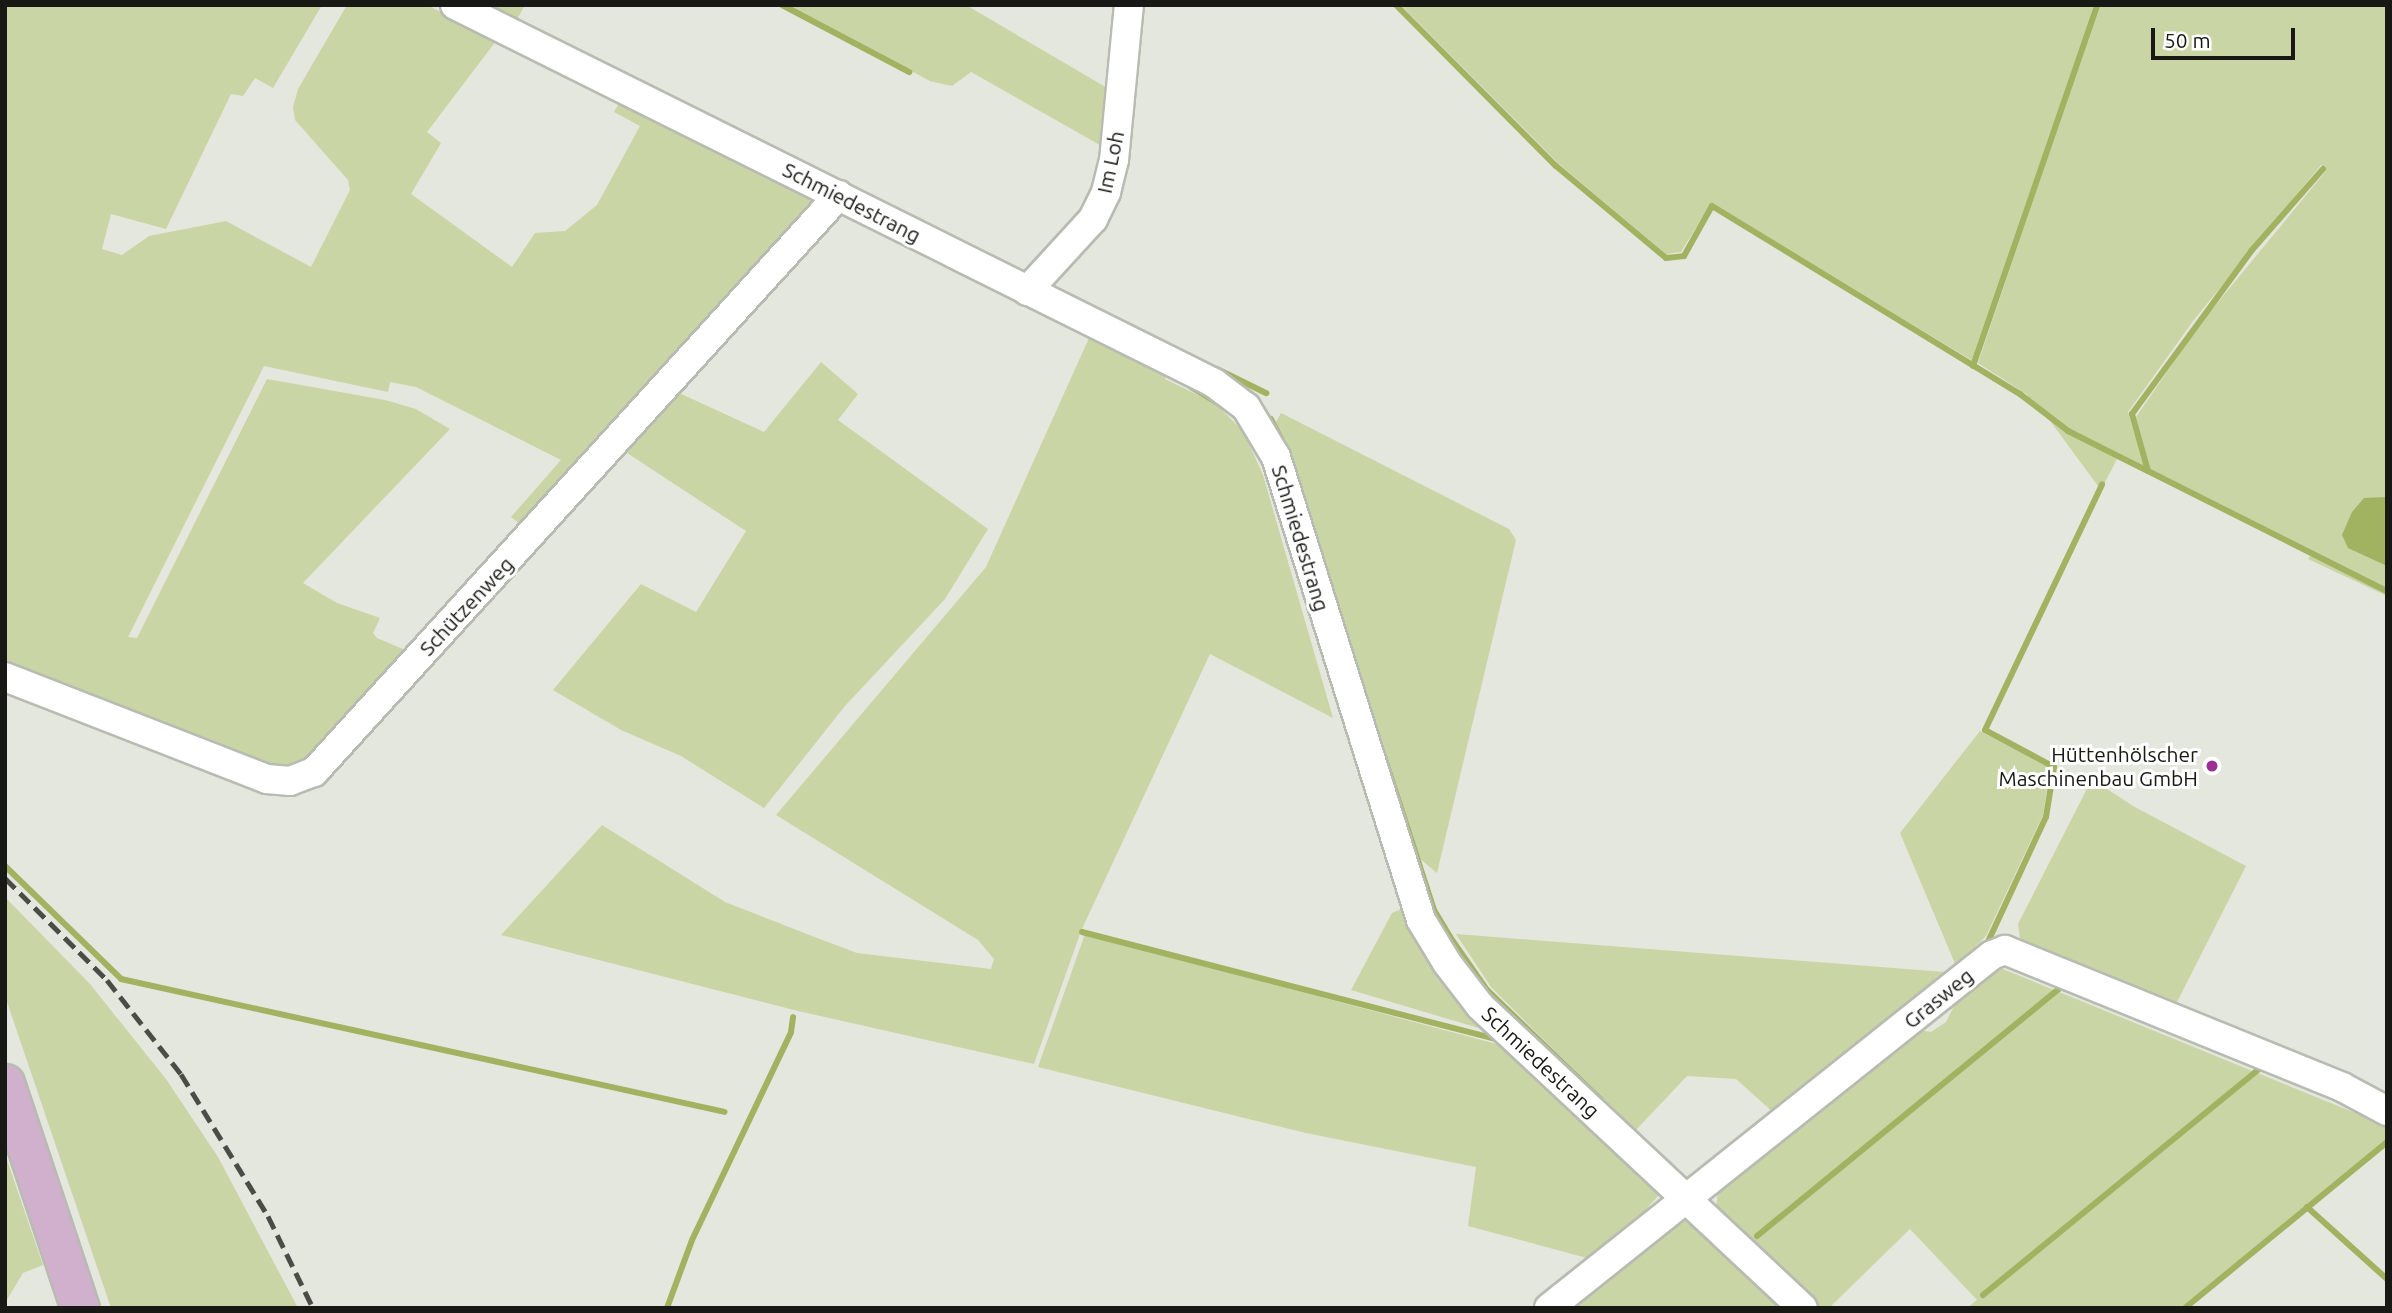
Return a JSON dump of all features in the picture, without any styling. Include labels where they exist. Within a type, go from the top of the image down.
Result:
[{"type":"main road","points":[[5,1083],[79,1308]]},
{"type":"street","name":"Schmiedestrang","points":[[455,5],[1214,383],[1246,407],[1276,457],[1421,920],[1480,1006],[1803,1308]]},
{"type":"street","name":"Im Loh","points":[[1027,291],[1093,219],[1106,192],[1114,160],[1129,5]]},
{"type":"street","name":"Schützenweg","points":[[5,677],[267,779],[290,781],[314,772],[839,195]]},
{"type":"street","name":"Grasweg","points":[[1549,1308],[1992,955],[2005,950],[2342,1087],[2387,1111]]},
{"type":"shaded area","points":[[5,5],[322,5],[273,88],[255,78],[243,96],[231,94],[166,229],[111,214],[102,249],[122,255],[149,236],[226,221],[311,267],[350,190],[348,180],[295,120],[293,107],[298,89],[347,5],[427,5],[496,41],[427,132],[441,143],[411,194],[512,267],[535,233],[565,231],[597,205],[640,126],[614,112],[624,94],[829,198],[526,528],[511,517],[561,460],[416,387],[390,382],[388,392],[264,366],[128,637],[137,638],[267,379],[385,400],[416,409],[450,429],[303,583],[337,603],[380,618],[373,633],[377,638],[410,652],[337,725],[305,767],[268,771],[5,668]]},
{"type":"shaded area","points":[[478,5],[525,5],[515,23]]},
{"type":"shaded area","points":[[787,5],[966,5],[1114,92],[1107,149],[971,72],[952,86],[930,81]]},
{"type":"shaded area","points":[[1401,5],[2094,5],[1973,361],[1711,203],[1681,252],[1666,254],[1559,164]]},
{"type":"shaded area","points":[[2099,5],[2387,5],[2387,596],[2308,559],[2313,551],[2150,469],[2136,417],[2200,324],[2326,171],[2321,165],[2193,321],[2128,412],[2147,474],[2117,459],[2101,490],[2042,410],[2024,400],[2028,395],[1978,363]]},
{"type":"shaded area","points":[[1089,338],[1167,374],[1165,379],[1216,404],[1243,431],[1263,475],[1333,718],[1210,654],[1081,931],[1034,1064],[798,1011],[501,935],[602,825],[725,902],[857,953],[991,969],[994,959],[978,940],[776,815],[986,567]]},
{"type":"shaded area","points":[[821,362],[858,394],[838,420],[988,529],[945,599],[845,706],[764,808],[681,756],[621,730],[553,690],[641,584],[696,612],[746,531],[621,449],[677,392],[764,432]]},
{"type":"shaded area","points":[[1281,413],[1509,529],[1516,540],[1437,873],[1419,858],[1300,482],[1276,422]]},
{"type":"shaded area","points":[[2387,497],[2387,566],[2348,548],[2342,535],[2352,512],[2364,498]]},
{"type":"shaded area","points":[[1980,731],[2050,768],[2043,815],[1986,936],[1956,966],[1900,833]]},
{"type":"shaded area","points":[[2092,779],[2133,806],[2246,866],[2174,1008],[2021,946],[2018,924]]},
{"type":"shaded area","points":[[5,897],[90,984],[166,1079],[218,1157],[298,1308],[111,1308],[5,996]]},
{"type":"shaded area","points":[[1406,907],[1502,1035],[1351,990],[1392,913]]},
{"type":"shaded area","points":[[1085,934],[1504,1046],[1660,1194],[1598,1261],[1468,1226],[1476,1167],[1306,1133],[1038,1067]]},
{"type":"shaded area","points":[[1456,934],[1945,972],[1949,977],[1774,1113],[1736,1079],[1687,1076],[1635,1131],[1491,987]]},
{"type":"shaded area","points":[[1998,967],[2387,1126],[2387,1145],[2182,1308],[1967,1308],[1977,1300],[1910,1229],[1829,1308],[1819,1308],[1716,1208],[1718,1192],[1914,1029],[1931,1032],[1946,1022],[1957,1000]]},
{"type":"shaded area","points":[[5,1154],[43,1265],[23,1273],[5,1303]]},
{"type":"shaded area","points":[[1684,1214],[1783,1308],[1566,1308]]},
{"type":"waterway","points":[[782,5],[909,72]]},
{"type":"waterway","points":[[1396,5],[1556,166],[1666,258],[1684,256],[1712,206],[2020,394],[2068,431],[2148,471]]},
{"type":"waterway","points":[[1973,366],[2097,5]]},
{"type":"waterway","points":[[2323,169],[2252,250],[2132,414],[2148,471],[2387,591]]},
{"type":"waterway","points":[[1217,369],[1266,393]]},
{"type":"waterway","points":[[1191,387],[1218,403]]},
{"type":"waterway","points":[[1271,419],[1286,449]]},
{"type":"waterway","points":[[1986,946],[2046,817],[2054,767],[1985,730],[2102,485]]},
{"type":"waterway","points":[[1384,756],[1434,910],[1450,937],[1487,990],[1601,1100]]},
{"type":"waterway","points":[[5,866],[121,979],[725,1112]]},
{"type":"waterway","points":[[1082,932],[1501,1040]]},
{"type":"waterway","points":[[1757,1236],[2065,984]]},
{"type":"waterway","points":[[667,1308],[692,1240],[791,1032],[793,1017]]},
{"type":"waterway","points":[[1983,1295],[2262,1067]]},
{"type":"waterway","points":[[2185,1308],[2387,1142]]},
{"type":"waterway","points":[[2307,1207],[2387,1279]]},
{"type":"railway","points":[[5,878],[107,980],[181,1074],[268,1216],[313,1308]]},
{"type":"place","name":"Hüttenhölscher Maschinenbau GmbH","points":[[2212,766]]}]
